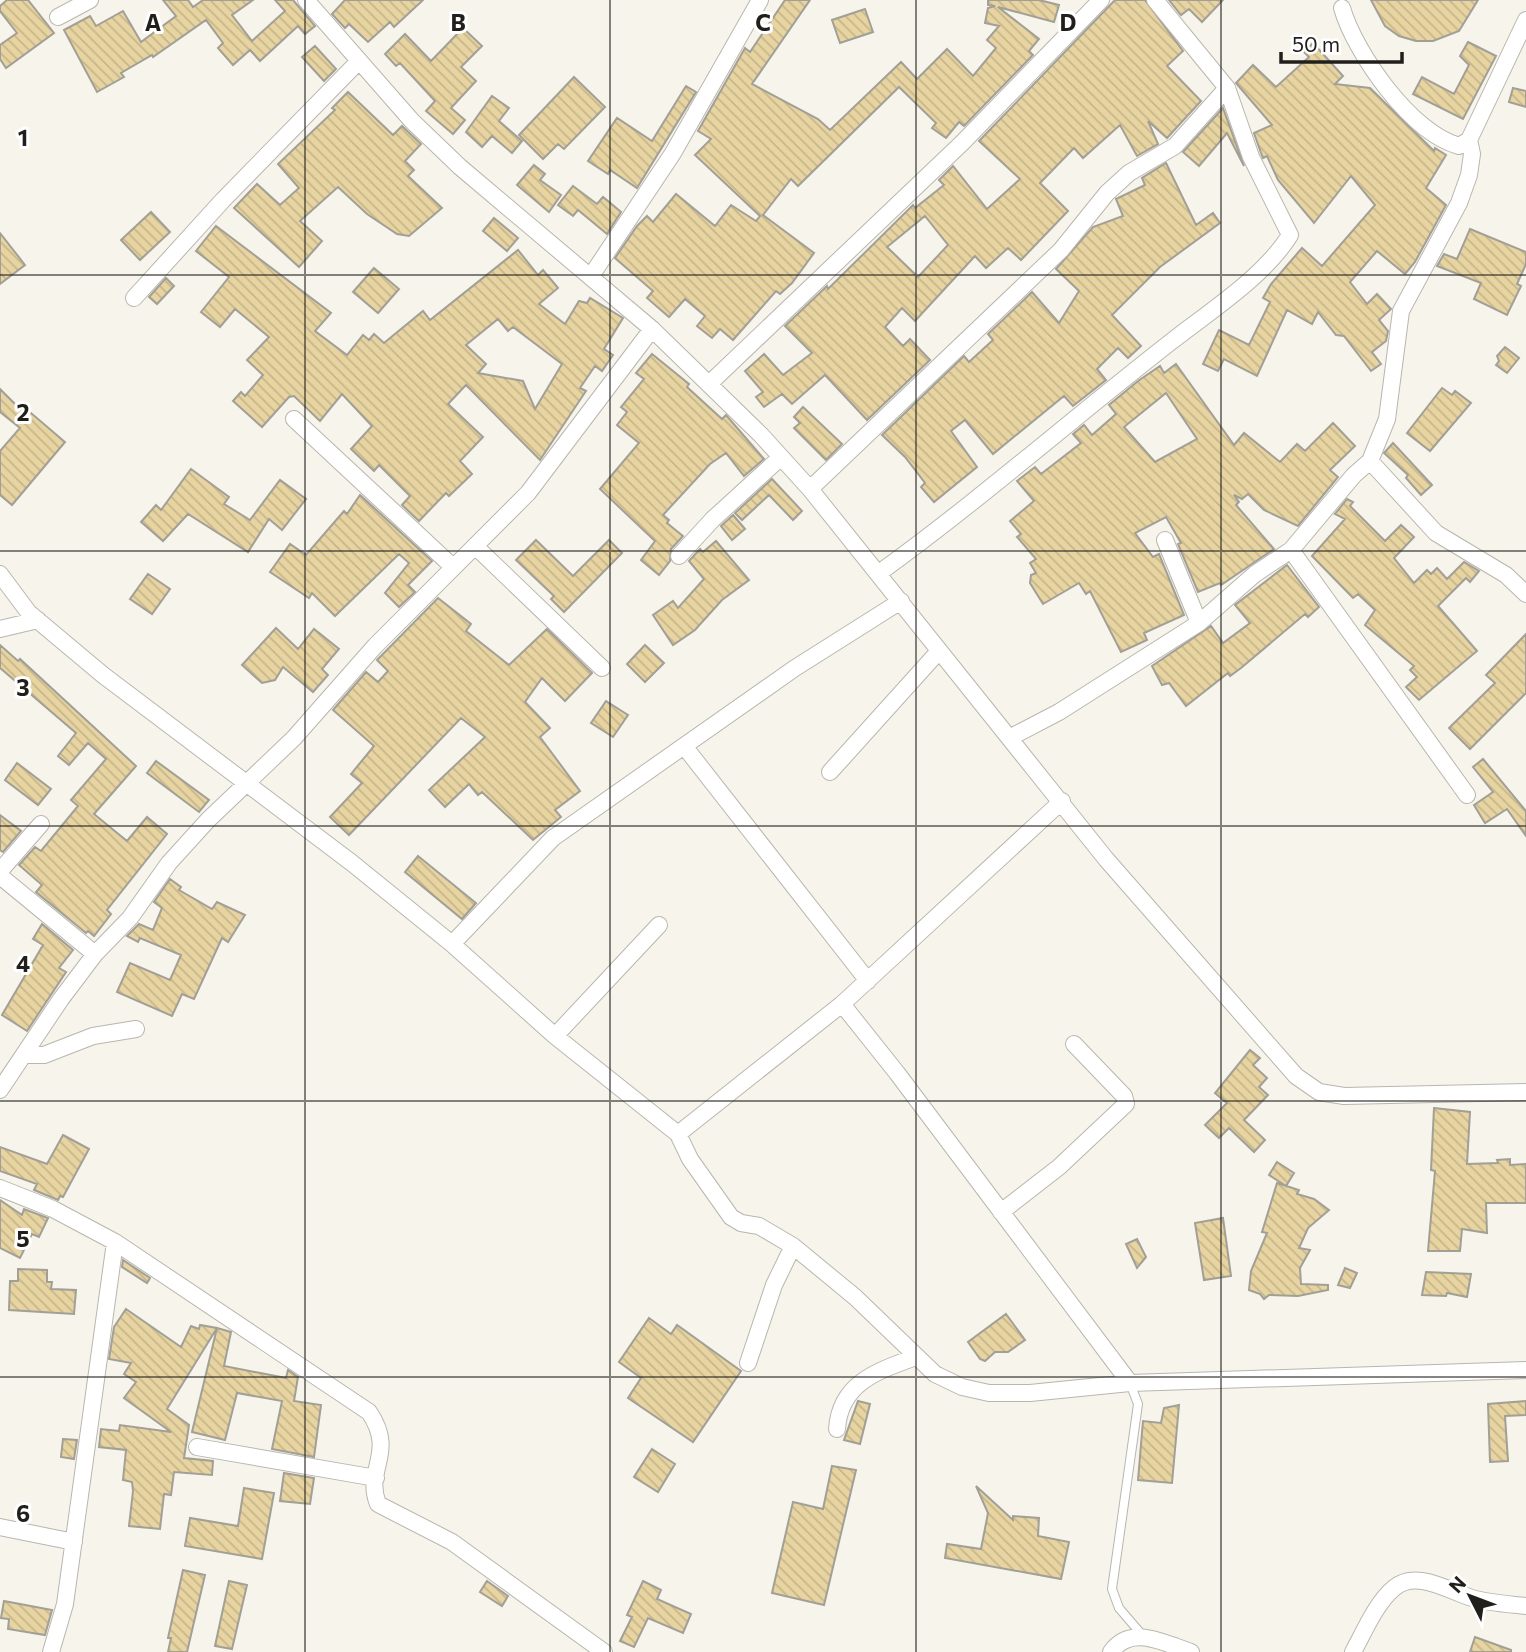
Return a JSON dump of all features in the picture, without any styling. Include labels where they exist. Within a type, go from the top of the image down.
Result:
[{"type":"street","points":[[58,18],[90,0]]},
{"type":"street","points":[[306,0],[411,121],[460,167],[652,329],[710,383],[781,457],[879,573],[1062,801],[1105,859],[1276,1056],[1319,1092],[1344,1097],[1526,1092]]},
{"type":"street","points":[[591,276],[673,153],[760,0]]},
{"type":"street","points":[[710,383],[962,143],[1101,0]]},
{"type":"street","points":[[879,573],[947,524],[1059,431],[1219,307],[1285,244],[1290,235],[1251,157],[1227,88],[1155,0]]},
{"type":"street","points":[[1342,8],[1353,41],[1406,109],[1449,143],[1459,146],[1469,140],[1526,20]]},
{"type":"street","points":[[134,298],[223,200],[358,62]]},
{"type":"street","points":[[810,489],[1061,250],[1107,193],[1129,173],[1175,146],[1227,88]]},
{"type":"street","points":[[1011,737],[1059,712],[1199,623],[1255,573],[1291,550],[1354,475],[1370,461],[1387,419],[1401,311],[1459,202],[1469,175],[1472,154],[1469,140]]},
{"type":"street","points":[[0,1090],[61,999],[95,954],[130,918],[169,863],[244,784],[294,738],[375,646],[528,494],[652,329]]},
{"type":"street","points":[[294,419],[453,567]]},
{"type":"street","points":[[678,556],[713,519],[781,457]]},
{"type":"street","points":[[1370,461],[1436,533],[1506,575],[1526,594]]},
{"type":"street","points":[[1165,540],[1199,623]]},
{"type":"street","points":[[475,545],[602,668]]},
{"type":"street","points":[[1291,550],[1467,795]]},
{"type":"street","points":[[0,574],[38,620],[244,784],[352,863],[452,944],[555,1036],[678,1135],[690,1159],[731,1217],[741,1223],[759,1226],[793,1246],[855,1297],[935,1374],[962,1387],[989,1393],[1030,1393],[1130,1383],[1526,1370]]},
{"type":"street","points":[[452,944],[553,838],[795,668],[901,601]]},
{"type":"street","points":[[0,629],[38,620]]},
{"type":"street","points":[[830,772],[939,650]]},
{"type":"street","points":[[684,746],[868,981]]},
{"type":"street","points":[[678,1135],[842,1004],[1062,801]]},
{"type":"street","points":[[41,824],[0,874],[95,954]]},
{"type":"street","points":[[555,1036],[659,925]]},
{"type":"street","points":[[842,1004],[1130,1383]]},
{"type":"street","points":[[25,1055],[44,1055],[93,1036],[136,1030]]},
{"type":"street","points":[[1001,1212],[1059,1167],[1126,1104],[1124,1096],[1074,1044]]},
{"type":"street","points":[[0,1188],[53,1209],[115,1242],[369,1412],[381,1429],[382,1448],[373,1492],[378,1504],[452,1542],[604,1652]]},
{"type":"street","points":[[51,1652],[65,1604],[115,1242]]},
{"type":"street","points":[[748,1363],[774,1285],[793,1246]]},
{"type":"street","points":[[836,1429],[838,1415],[852,1388],[893,1365],[916,1357]]},
{"type":"street","points":[[197,1447],[376,1478]]},
{"type":"street","points":[[0,1527],[74,1542]]},
{"type":"street","points":[[1353,1652],[1386,1597],[1405,1581],[1427,1582],[1472,1598],[1526,1606]]},
{"type":"street","points":[[1111,1652],[1123,1639],[1143,1636],[1191,1652]]},
{"type":"lane","points":[[1130,1383],[1138,1404],[1112,1589],[1119,1608],[1143,1636]]},
{"type":"building","points":[[7,0],[28,0],[54,33],[6,68],[0,59],[0,45],[17,33],[0,11],[0,6]]},
{"type":"building","points":[[163,0],[188,0],[193,7],[203,0],[253,0],[232,15],[252,41],[285,11],[275,0],[293,0],[315,26],[305,34],[298,26],[260,61],[250,50],[233,65],[218,48],[223,43],[206,20],[153,57],[152,55],[121,73],[124,77],[97,92],[64,30],[90,16],[96,26],[123,11],[141,42],[176,16]]},
{"type":"building","points":[[345,0],[423,0],[394,27],[390,22],[368,42],[349,24],[345,28],[332,14]]},
{"type":"building","points":[[785,0],[810,0],[752,84],[818,119],[830,130],[901,62],[917,79],[947,49],[973,76],[996,48],[987,40],[999,26],[985,23],[988,8],[995,6],[988,5],[988,0],[1039,0],[1059,5],[1054,22],[998,7],[1039,39],[1029,51],[1033,55],[964,126],[959,122],[946,138],[932,128],[936,123],[899,87],[798,186],[791,179],[763,215],[814,253],[792,283],[780,294],[776,291],[733,340],[720,329],[712,338],[697,326],[705,316],[685,299],[669,317],[647,298],[653,291],[615,258],[637,226],[647,216],[653,222],[676,194],[715,226],[731,205],[756,221],[760,216],[695,155],[711,139],[698,131],[745,48],[750,52]]},
{"type":"building","points":[[1115,0],[1145,0],[1183,51],[1167,66],[1201,101],[1167,138],[1148,121],[1158,144],[1137,156],[1120,125],[1083,158],[1074,148],[1040,183],[1068,211],[1021,260],[1008,248],[986,268],[975,256],[915,321],[902,308],[885,327],[903,346],[910,339],[930,360],[867,420],[825,375],[792,404],[782,394],[764,407],[756,397],[763,392],[745,371],[764,354],[783,375],[812,353],[785,326],[827,286],[828,289],[913,205],[915,208],[944,185],[939,180],[953,166],[987,209],[1020,179],[979,141]],"holes":[[[925,216],[948,245],[918,277],[887,247]]]},
{"type":"building","points":[[1169,0],[1223,0],[1202,22],[1189,9],[1181,15]]},
{"type":"building","points":[[1371,0],[1478,0],[1459,31],[1433,41],[1416,41],[1399,36],[1385,26]]},
{"type":"building","points":[[865,9],[873,32],[840,43],[832,20]]},
{"type":"building","points":[[463,28],[482,46],[461,67],[476,81],[451,108],[465,120],[453,134],[426,111],[435,101],[400,63],[396,66],[385,54],[405,34],[431,61]]},
{"type":"building","points":[[1468,42],[1496,56],[1463,119],[1413,94],[1422,77],[1454,94],[1469,65],[1460,56]]},
{"type":"building","points":[[1313,43],[1343,76],[1335,84],[1370,88],[1434,151],[1435,148],[1446,155],[1426,188],[1446,205],[1415,262],[1405,274],[1377,251],[1350,282],[1367,304],[1377,294],[1391,309],[1379,320],[1388,331],[1386,341],[1372,352],[1381,364],[1371,371],[1344,336],[1336,335],[1318,312],[1312,324],[1287,310],[1257,376],[1224,359],[1218,371],[1203,364],[1219,330],[1249,345],[1270,302],[1263,298],[1271,284],[1302,248],[1322,266],[1375,205],[1351,176],[1314,223],[1278,180],[1267,156],[1263,158],[1261,153],[1254,133],[1272,125],[1236,83],[1253,65],[1276,87],[1309,57],[1304,52]]},
{"type":"building","points":[[315,46],[336,69],[324,81],[302,57]]},
{"type":"building","points":[[574,77],[605,107],[564,149],[558,144],[543,159],[519,135]]},
{"type":"building","points":[[686,86],[696,92],[637,188],[610,170],[608,174],[588,161],[617,118],[652,141]]},
{"type":"building","points":[[1513,88],[1526,91],[1526,107],[1509,102]]},
{"type":"building","points":[[348,92],[393,135],[402,126],[421,144],[405,161],[414,170],[408,176],[442,208],[409,236],[397,234],[367,214],[338,187],[300,221],[322,241],[299,267],[234,208],[257,184],[280,205],[299,188],[278,164],[335,110],[332,108]]},
{"type":"building","points":[[492,96],[509,108],[499,121],[522,141],[512,153],[492,136],[482,147],[466,132]]},
{"type":"building","points":[[1223,108],[1244,166],[1227,133],[1199,166],[1183,152]]},
{"type":"building","points":[[1166,163],[1196,225],[1213,213],[1220,223],[1160,267],[1112,315],[1141,346],[1128,358],[1118,348],[1097,369],[1106,380],[1073,406],[1064,396],[993,454],[965,420],[951,431],[977,467],[934,502],[921,487],[925,483],[905,457],[882,435],[964,356],[969,362],[993,340],[988,334],[1032,292],[1059,323],[1079,291],[1056,269],[1093,227],[1123,216],[1116,199],[1145,185],[1142,178]]},
{"type":"building","points":[[534,165],[545,174],[540,180],[561,195],[549,212],[517,185]]},
{"type":"building","points":[[573,186],[597,204],[603,197],[621,212],[607,234],[578,210],[573,216],[558,205]]},
{"type":"building","points":[[151,212],[170,232],[140,260],[121,240]]},
{"type":"building","points":[[494,218],[518,238],[507,251],[483,231]]},
{"type":"building","points":[[216,226],[331,313],[315,331],[347,355],[363,335],[369,340],[374,334],[384,343],[423,311],[430,320],[518,250],[538,275],[543,270],[558,288],[539,304],[565,324],[579,301],[587,303],[590,298],[623,318],[604,349],[613,355],[602,371],[595,366],[580,388],[586,391],[540,460],[466,385],[448,404],[483,437],[460,461],[472,474],[449,496],[446,493],[419,521],[402,505],[410,496],[379,465],[374,471],[351,449],[372,426],[342,394],[320,421],[294,396],[289,397],[262,427],[233,401],[241,392],[245,396],[263,375],[247,360],[269,337],[235,309],[220,327],[201,312],[229,277],[196,251]],"holes":[[[498,319],[508,331],[513,327],[562,364],[535,409],[523,381],[478,373],[486,364],[466,345]]]},
{"type":"building","points":[[1470,229],[1526,252],[1526,264],[1517,284],[1521,286],[1507,315],[1474,299],[1481,283],[1437,266],[1444,254],[1457,259]]},
{"type":"building","points":[[0,233],[25,265],[0,284]]},
{"type":"building","points":[[374,268],[399,289],[378,313],[353,292]]},
{"type":"building","points":[[166,278],[174,286],[157,304],[149,297]]},
{"type":"building","points":[[1505,347],[1519,358],[1507,373],[1496,365],[1499,361],[1497,356]]},
{"type":"building","points":[[652,354],[689,384],[687,387],[722,419],[726,415],[764,459],[744,476],[726,453],[710,464],[663,515],[669,520],[667,523],[683,536],[671,549],[670,561],[659,575],[641,560],[655,541],[600,489],[639,443],[617,425],[627,412],[621,407],[644,379],[636,373]]},
{"type":"building","points":[[1176,364],[1234,445],[1244,433],[1280,462],[1297,444],[1305,451],[1333,423],[1355,446],[1330,470],[1338,477],[1298,526],[1264,510],[1248,494],[1242,499],[1234,495],[1239,502],[1236,505],[1274,549],[1221,585],[1220,583],[1198,592],[1178,544],[1181,543],[1166,517],[1135,533],[1153,557],[1159,554],[1184,615],[1144,633],[1147,640],[1121,652],[1090,591],[1086,594],[1079,583],[1043,604],[1030,583],[1031,575],[1036,573],[1030,563],[1036,559],[1017,537],[1021,534],[1010,521],[1034,501],[1017,481],[1035,467],[1041,474],[1081,443],[1073,434],[1084,425],[1092,435],[1116,414],[1109,405],[1138,381],[1160,366],[1164,373]],"holes":[[[1166,393],[1197,439],[1155,462],[1124,427]]]},
{"type":"building","points":[[1442,388],[1452,395],[1455,391],[1471,403],[1430,451],[1407,433]]},
{"type":"building","points":[[0,389],[21,410],[24,407],[65,442],[12,505],[0,495],[0,451],[20,428],[0,412]]},
{"type":"building","points":[[803,407],[842,444],[826,460],[794,428],[800,423],[794,417]]},
{"type":"building","points":[[1393,443],[1432,485],[1421,495],[1406,478],[1408,475],[1384,453]]},
{"type":"building","points":[[191,469],[229,497],[224,504],[250,520],[280,480],[306,499],[282,530],[269,519],[248,552],[188,514],[163,541],[141,522],[156,505],[161,510]]},
{"type":"building","points":[[772,479],[802,511],[793,520],[769,495],[742,520],[735,513]]},
{"type":"building","points":[[360,495],[432,561],[408,585],[415,592],[399,607],[385,593],[409,563],[399,554],[335,616],[312,593],[309,598],[270,572],[290,544],[306,555],[344,511],[347,514]]},
{"type":"building","points":[[1347,499],[1353,502],[1350,506],[1385,541],[1401,525],[1414,537],[1394,558],[1414,583],[1427,570],[1431,574],[1437,568],[1447,579],[1464,562],[1479,571],[1470,582],[1466,578],[1438,606],[1477,651],[1419,700],[1406,687],[1417,677],[1410,670],[1414,666],[1365,625],[1375,610],[1358,594],[1353,598],[1312,556],[1345,519],[1335,514]]},
{"type":"building","points":[[733,515],[745,529],[732,540],[721,526]]},
{"type":"building","points":[[536,540],[573,576],[609,540],[622,553],[564,612],[551,599],[554,596],[516,560]]},
{"type":"building","points":[[716,541],[749,580],[722,600],[695,630],[673,645],[653,615],[673,601],[678,608],[704,579],[689,561],[700,549],[703,552]]},
{"type":"building","points":[[1287,565],[1319,607],[1308,617],[1305,614],[1241,668],[1230,676],[1228,673],[1186,706],[1169,683],[1162,685],[1152,666],[1211,626],[1223,643],[1250,623],[1235,605]]},
{"type":"building","points":[[148,574],[170,589],[152,614],[130,599]]},
{"type":"building","points":[[438,598],[471,624],[466,631],[509,665],[547,629],[592,673],[565,701],[542,678],[525,702],[550,728],[540,737],[580,791],[555,810],[561,817],[533,840],[482,792],[478,795],[469,784],[445,807],[429,790],[485,737],[461,718],[349,835],[330,817],[362,783],[351,774],[374,746],[333,710],[366,672],[378,682],[388,671],[377,660]]},
{"type":"building","points":[[276,628],[298,649],[314,629],[339,649],[322,669],[328,675],[313,692],[283,667],[275,680],[262,683],[242,665]]},
{"type":"building","points":[[1526,634],[1526,693],[1470,749],[1449,728],[1495,683],[1486,675]]},
{"type":"building","points":[[0,645],[18,661],[20,659],[136,766],[94,814],[127,841],[147,817],[167,834],[107,910],[111,914],[94,936],[88,931],[86,933],[36,892],[42,885],[19,865],[35,847],[41,851],[78,806],[71,800],[106,759],[88,743],[69,765],[58,756],[76,733],[0,668]]},
{"type":"building","points":[[645,645],[664,663],[645,682],[627,664]]},
{"type":"building","points":[[606,701],[628,715],[613,737],[591,723]]},
{"type":"building","points":[[1483,759],[1526,811],[1526,836],[1507,809],[1485,823],[1474,805],[1493,792],[1473,767]]},
{"type":"building","points":[[156,761],[209,800],[199,812],[147,773]]},
{"type":"building","points":[[17,763],[51,789],[38,805],[5,780]]},
{"type":"building","points":[[0,815],[21,831],[3,852],[0,850]]},
{"type":"building","points":[[418,856],[476,903],[462,919],[405,872]]},
{"type":"building","points":[[170,879],[181,887],[179,890],[212,909],[217,902],[245,915],[228,942],[222,938],[194,999],[182,994],[172,1016],[117,992],[130,963],[170,980],[181,955],[140,938],[138,942],[127,936],[139,924],[153,930],[162,908],[154,902]]},
{"type":"building","points":[[42,924],[73,950],[59,968],[66,972],[27,1031],[2,1015],[43,945],[33,939]]},
{"type":"building","points":[[1250,1050],[1260,1058],[1253,1065],[1267,1078],[1259,1087],[1268,1095],[1244,1120],[1265,1140],[1254,1152],[1229,1128],[1219,1138],[1205,1125],[1227,1103],[1215,1093]]},
{"type":"building","points":[[1434,1108],[1470,1112],[1467,1164],[1498,1163],[1497,1160],[1510,1159],[1510,1165],[1526,1164],[1526,1203],[1486,1203],[1487,1233],[1462,1229],[1460,1251],[1428,1251],[1435,1171],[1431,1170]]},
{"type":"building","points":[[63,1135],[89,1149],[63,1197],[60,1196],[58,1200],[34,1190],[37,1184],[0,1171],[0,1147],[47,1164]]},
{"type":"building","points":[[1277,1162],[1294,1173],[1286,1186],[1269,1175]]},
{"type":"building","points":[[1277,1183],[1299,1190],[1297,1194],[1314,1199],[1329,1210],[1308,1228],[1299,1248],[1310,1250],[1300,1268],[1301,1284],[1328,1285],[1328,1290],[1298,1296],[1269,1295],[1264,1299],[1260,1294],[1249,1290],[1251,1271],[1267,1233],[1262,1232]]},
{"type":"building","points":[[0,1200],[22,1215],[24,1209],[48,1218],[39,1237],[32,1234],[20,1258],[0,1248]]},
{"type":"building","points":[[1223,1218],[1231,1276],[1204,1280],[1195,1223]]},
{"type":"building","points":[[1137,1239],[1146,1257],[1137,1268],[1126,1244]]},
{"type":"building","points":[[123,1260],[150,1278],[147,1283],[122,1267]]},
{"type":"building","points":[[1345,1268],[1357,1273],[1350,1288],[1338,1285]]},
{"type":"building","points":[[18,1269],[47,1270],[47,1282],[52,1282],[51,1289],[76,1290],[74,1314],[9,1310],[10,1281],[18,1281]]},
{"type":"building","points":[[1426,1272],[1471,1274],[1467,1297],[1447,1293],[1446,1296],[1422,1295]]},
{"type":"building","points":[[126,1309],[181,1347],[191,1326],[199,1329],[200,1325],[217,1328],[167,1409],[189,1425],[184,1458],[213,1461],[212,1475],[174,1472],[171,1495],[164,1494],[160,1529],[129,1526],[133,1491],[132,1482],[123,1480],[126,1450],[99,1447],[101,1429],[119,1431],[120,1425],[171,1432],[124,1398],[136,1382],[124,1374],[131,1363],[109,1359],[114,1327]]},
{"type":"building","points":[[1006,1314],[1025,1340],[1008,1352],[995,1352],[985,1361],[980,1359],[968,1342]]},
{"type":"building","points":[[649,1318],[671,1334],[677,1325],[741,1371],[693,1442],[628,1398],[641,1378],[619,1362]]},
{"type":"building","points":[[217,1328],[231,1332],[224,1366],[286,1378],[288,1370],[298,1377],[294,1401],[321,1405],[314,1457],[272,1449],[282,1401],[237,1393],[225,1440],[192,1432]]},
{"type":"building","points":[[858,1401],[870,1404],[860,1444],[844,1440]]},
{"type":"building","points":[[1526,1401],[1526,1415],[1505,1416],[1508,1461],[1490,1462],[1488,1404]]},
{"type":"building","points":[[1179,1405],[1172,1483],[1138,1480],[1143,1421],[1161,1423],[1164,1408]]},
{"type":"building","points":[[63,1439],[77,1440],[74,1459],[61,1457]]},
{"type":"building","points":[[652,1449],[675,1464],[658,1492],[634,1477]]},
{"type":"building","points":[[832,1466],[856,1470],[824,1605],[772,1593],[793,1502],[823,1509]]},
{"type":"building","points":[[284,1473],[314,1478],[310,1504],[280,1501]]},
{"type":"building","points":[[976,1486],[1013,1520],[1013,1516],[1039,1518],[1038,1536],[1069,1542],[1061,1579],[945,1558],[947,1544],[981,1549],[988,1513]]},
{"type":"building","points":[[244,1488],[274,1493],[262,1559],[185,1546],[190,1518],[238,1526]]},
{"type":"building","points":[[183,1570],[205,1575],[187,1652],[168,1652],[171,1638],[168,1638]]},
{"type":"building","points":[[229,1581],[247,1585],[232,1649],[215,1646]]},
{"type":"building","points":[[487,1581],[508,1596],[502,1606],[480,1592]]},
{"type":"building","points":[[643,1581],[661,1590],[657,1599],[691,1614],[683,1633],[648,1618],[634,1647],[620,1641],[632,1617],[627,1615]]},
{"type":"building","points":[[4,1601],[52,1610],[45,1635],[8,1629],[9,1619],[1,1618]]},
{"type":"building","points":[[1475,1637],[1511,1650],[1511,1652],[1470,1652]]}]
